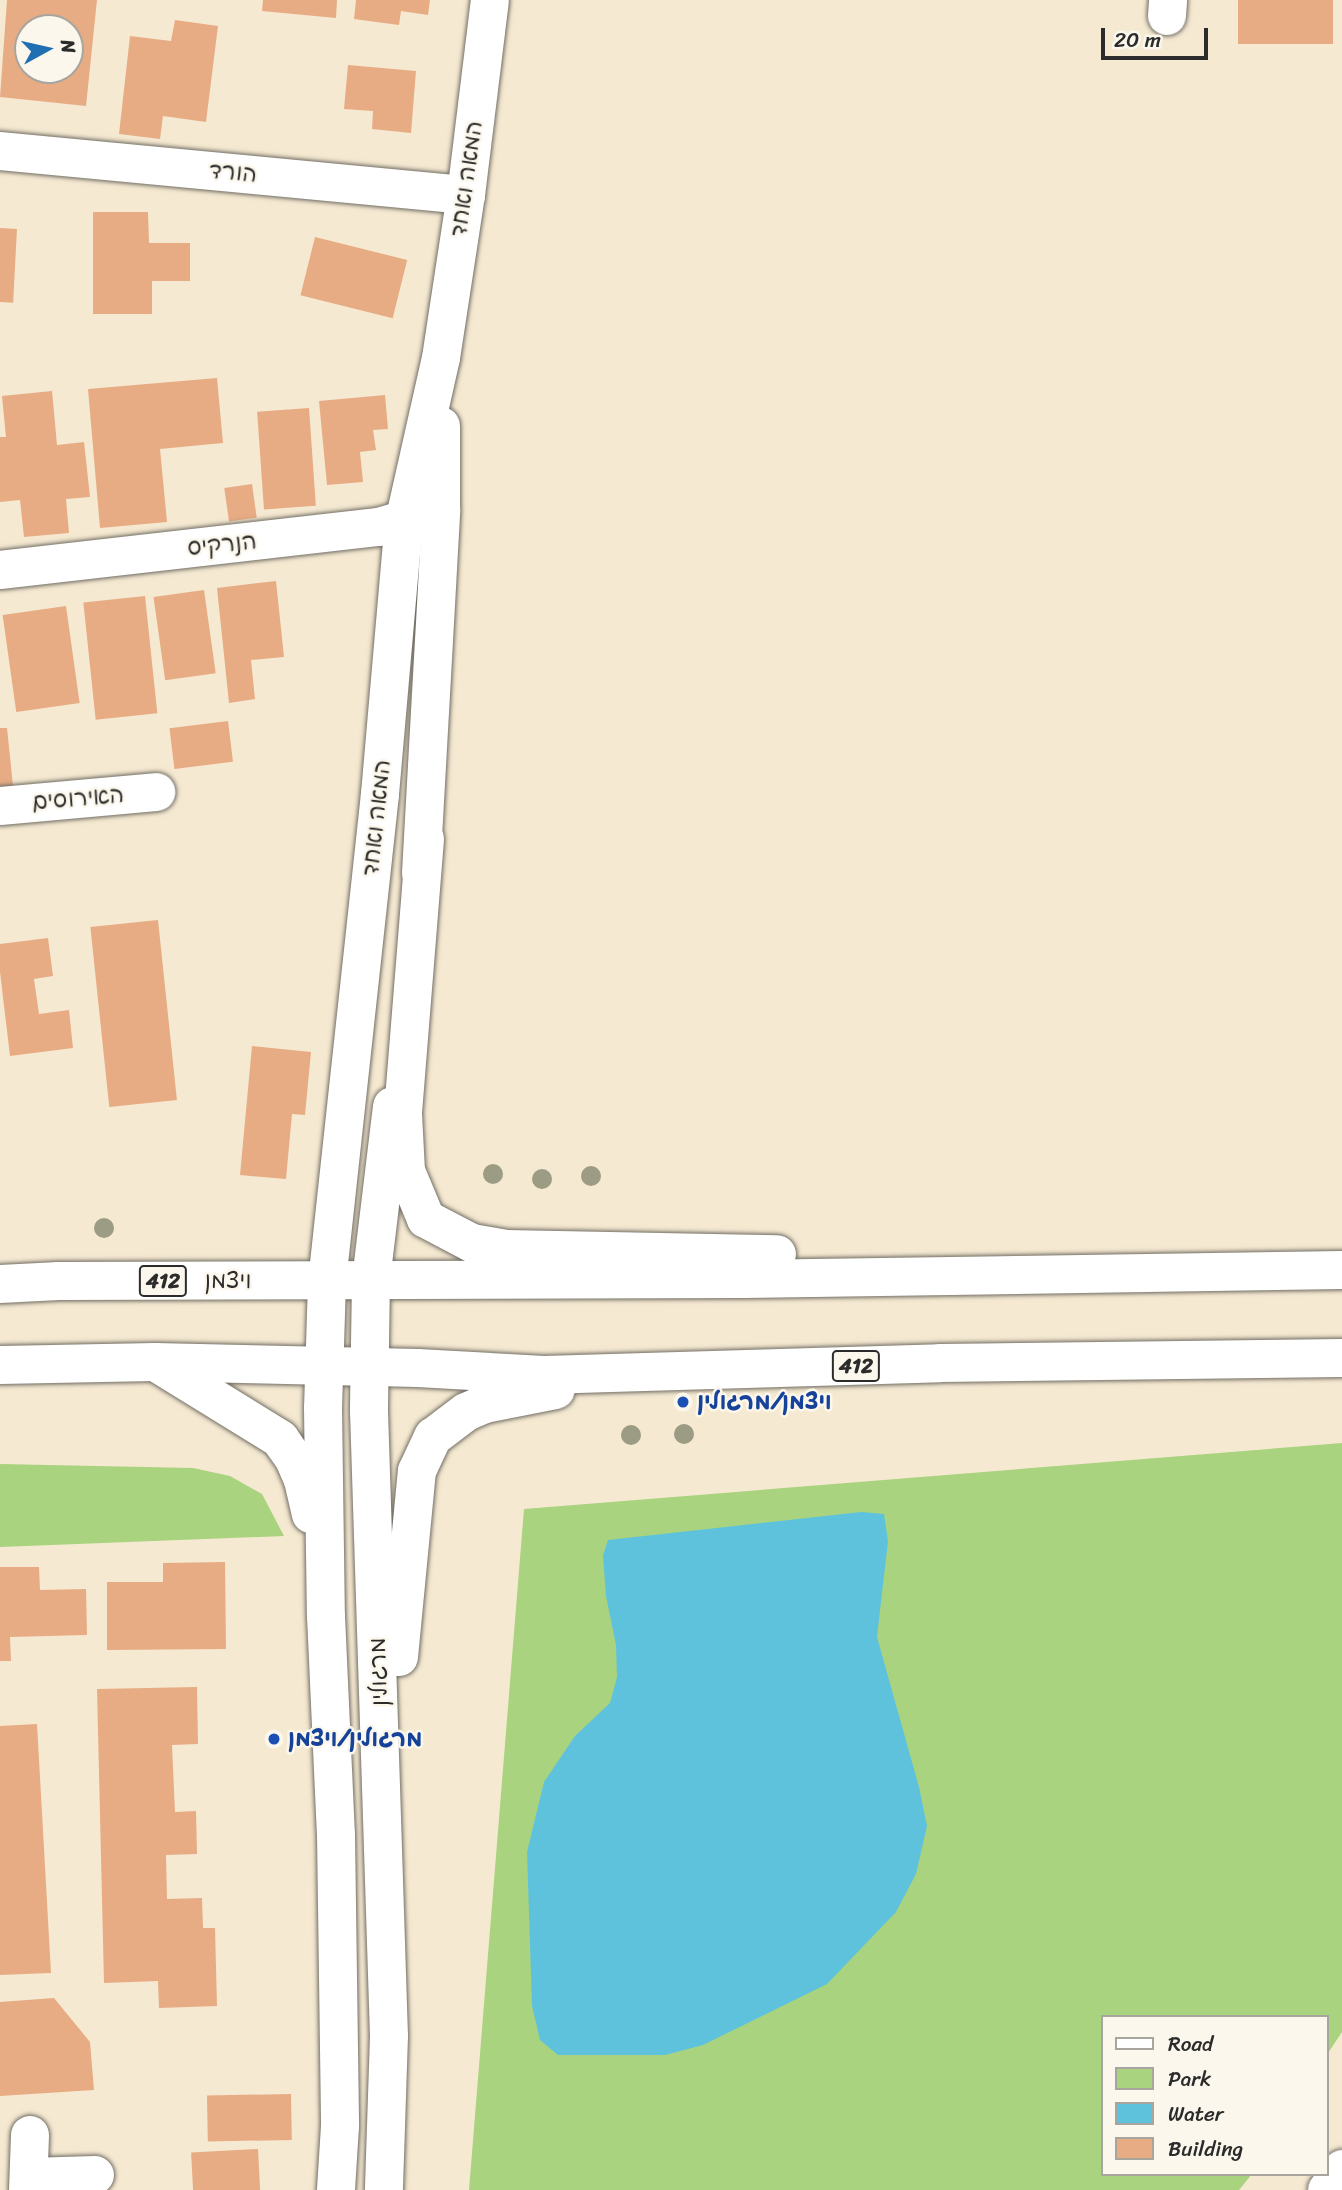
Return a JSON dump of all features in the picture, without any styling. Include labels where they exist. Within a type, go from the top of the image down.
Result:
[{"type":"main road","name":"המאה ואחד","points":[[327,1282],[380,794],[404,522],[441,358],[467,195],[490,0]]},
{"type":"main road","name":"הורד","points":[[0,151],[467,195]]},
{"type":"main road","name":"המאה ואחד","points":[[371,1280],[425,839],[441,510],[441,358]]},
{"type":"main road","name":"הנרקיס","points":[[0,569],[404,522],[441,510]]},
{"type":"main road","name":"האירוסים","points":[[0,806],[156,792]]},
{"type":"main road","points":[[425,839],[403,1114],[406,1171],[426,1219],[472,1243],[506,1249],[1342,1269]]},
{"type":"main road","name":"412","points":[[371,1280],[744,1279],[1342,1269]]},
{"type":"main road","name":"ויצמן","points":[[0,1284],[59,1281],[371,1280]]},
{"type":"main road","name":"מרגולין","points":[[371,1280],[369,1411],[384,1827],[388,2048],[384,2190]]},
{"type":"main road","points":[[327,1282],[323,1408],[326,1616],[336,1834],[340,2126],[336,2190]]},
{"type":"main road","name":"412","points":[[0,1365],[155,1362],[544,1375],[940,1363],[1342,1358]]},
{"type":"main road","points":[[155,1362],[280,1439],[294,1459],[303,1480],[312,1518],[326,1616]]},
{"type":"main road","points":[[384,1827],[417,1471],[433,1437],[466,1412],[485,1404],[541,1392],[713,1370]]},
{"type":"main road","points":[[30,2135],[29,2183],[95,2175]]},
{"type":"main road","points":[[1327,2190],[1342,2169]]},
{"type":"green space","points":[[1342,1443],[1342,2032],[1328,2053],[1328,2015],[1100,2015],[1100,2176],[1250,2176],[1239,2190],[469,2190],[524,1509]]},
{"type":"green space","points":[[0,1464],[193,1468],[230,1476],[262,1494],[284,1536],[0,1547]]},
{"type":"water","points":[[861,1512],[884,1514],[888,1541],[877,1637],[919,1787],[927,1826],[916,1874],[896,1912],[827,1984],[703,2045],[665,2055],[558,2055],[540,2040],[532,2006],[527,1852],[544,1782],[575,1736],[610,1703],[617,1677],[616,1645],[606,1596],[603,1555],[608,1540]]},
{"type":"building","points":[[7,0],[97,0],[86,106],[0,97]]},
{"type":"building","points":[[263,0],[337,0],[336,18],[262,11]]},
{"type":"building","points":[[356,0],[430,0],[428,15],[401,11],[399,25],[354,19]]},
{"type":"building","points":[[1238,0],[1333,0],[1333,44],[1238,44]]},
{"type":"building","points":[[175,20],[218,26],[206,122],[163,116],[160,139],[119,134],[130,36],[171,41]]},
{"type":"building","points":[[348,65],[416,71],[411,133],[372,129],[373,111],[344,109]]},
{"type":"building","points":[[93,212],[148,212],[149,243],[190,243],[190,281],[152,281],[152,314],[93,314]]},
{"type":"building","points":[[0,228],[17,229],[13,303],[0,302]]},
{"type":"building","points":[[315,237],[407,260],[393,318],[300,295]]},
{"type":"building","points":[[217,378],[223,443],[160,449],[167,522],[100,528],[88,389]]},
{"type":"building","points":[[52,391],[57,445],[84,442],[90,497],[66,499],[69,533],[24,537],[20,500],[0,502],[0,437],[6,437],[2,396]]},
{"type":"building","points":[[385,395],[388,429],[373,430],[376,450],[360,452],[363,482],[327,485],[319,401]]},
{"type":"building","points":[[309,408],[316,506],[264,509],[257,412]]},
{"type":"building","points":[[252,484],[257,518],[229,522],[224,488]]},
{"type":"building","points":[[276,581],[284,657],[251,660],[255,699],[229,703],[217,588]]},
{"type":"building","points":[[204,590],[216,673],[165,680],[153,597]]},
{"type":"building","points":[[145,596],[157,713],[96,720],[83,602]]},
{"type":"building","points":[[66,606],[80,703],[16,712],[3,615]]},
{"type":"building","points":[[228,721],[233,762],[174,769],[169,728]]},
{"type":"building","points":[[0,728],[7,728],[13,786],[0,787]]},
{"type":"building","points":[[158,920],[177,1100],[109,1107],[90,927]]},
{"type":"building","points":[[48,938],[53,976],[34,979],[39,1014],[69,1010],[73,1048],[10,1056],[0,972],[0,944]]},
{"type":"building","points":[[252,1046],[311,1052],[305,1115],[292,1114],[286,1179],[240,1175]]},
{"type":"building","points":[[225,1562],[226,1649],[107,1650],[107,1582],[163,1582],[163,1563]]},
{"type":"building","points":[[0,1567],[39,1567],[40,1590],[86,1589],[87,1635],[10,1637],[11,1661],[0,1661]]},
{"type":"building","points":[[197,1687],[198,1744],[172,1745],[175,1812],[196,1811],[197,1854],[166,1855],[167,1899],[202,1898],[203,1928],[215,1928],[217,2006],[159,2008],[158,1981],[104,1983],[97,1689]]},
{"type":"building","points":[[37,1724],[51,1973],[0,1975],[0,1726]]},
{"type":"building","points":[[54,1998],[90,2042],[94,2090],[0,2096],[0,2002]]},
{"type":"building","points":[[291,2094],[292,2140],[208,2141],[207,2095]]},
{"type":"building","points":[[258,2149],[260,2190],[193,2190],[191,2153]]},
{"type":"place","name":"ויצמן/מרגולין","points":[[683,1402]]},
{"type":"place","name":"מרגולין/ויצמן","points":[[274,1739]]}]
